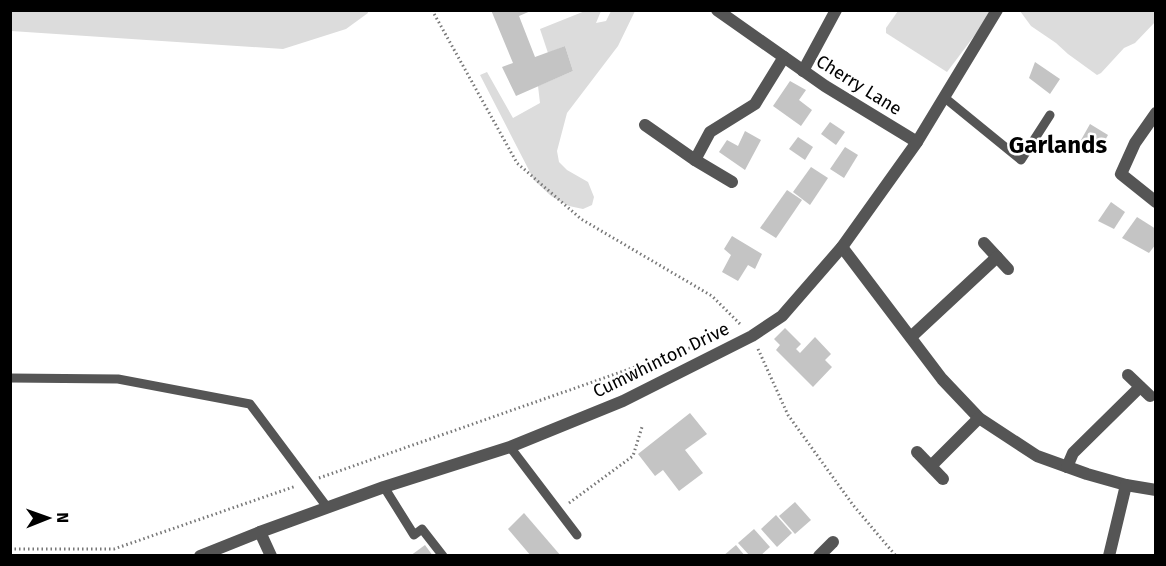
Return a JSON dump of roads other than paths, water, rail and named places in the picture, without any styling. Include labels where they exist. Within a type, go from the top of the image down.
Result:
[{"type":"street","name":"Cherry Lane","points":[[717,10],[825,86],[917,142]]},
{"type":"street","points":[[802,70],[836,10]]},
{"type":"street","name":"Cumwhinton Drive","points":[[200,555],[384,487],[510,447],[635,396],[752,336],[782,316],[842,247],[917,142],[998,10]]},
{"type":"street","points":[[695,160],[710,132],[754,104],[784,57]]},
{"type":"street","points":[[1155,113],[1135,143],[1121,174],[1155,202]]},
{"type":"street","points":[[645,125],[695,160],[732,182]]},
{"type":"street","points":[[984,243],[1008,269]]},
{"type":"street","points":[[842,247],[942,379],[979,418],[1037,456],[1126,485],[1155,490]]},
{"type":"street","points":[[911,337],[997,257]]},
{"type":"street","points":[[1128,375],[1150,396]]},
{"type":"street","points":[[1067,467],[1073,453],[1140,387]]},
{"type":"street","points":[[931,466],[979,418]]},
{"type":"street","points":[[917,452],[943,478]]},
{"type":"street","points":[[1109,555],[1126,485]]},
{"type":"street","points":[[260,532],[271,555]]},
{"type":"street","points":[[819,555],[833,542]]},
{"type":"lane","points":[[945,98],[1021,160],[1050,115]]},
{"type":"lane","points":[[10,378],[118,379],[250,404],[327,507]]},
{"type":"lane","points":[[510,447],[577,535]]},
{"type":"lane","points":[[384,487],[414,534],[422,529],[442,555]]},
{"type":"district","name":"Garlands","points":[[1058,145]]}]
